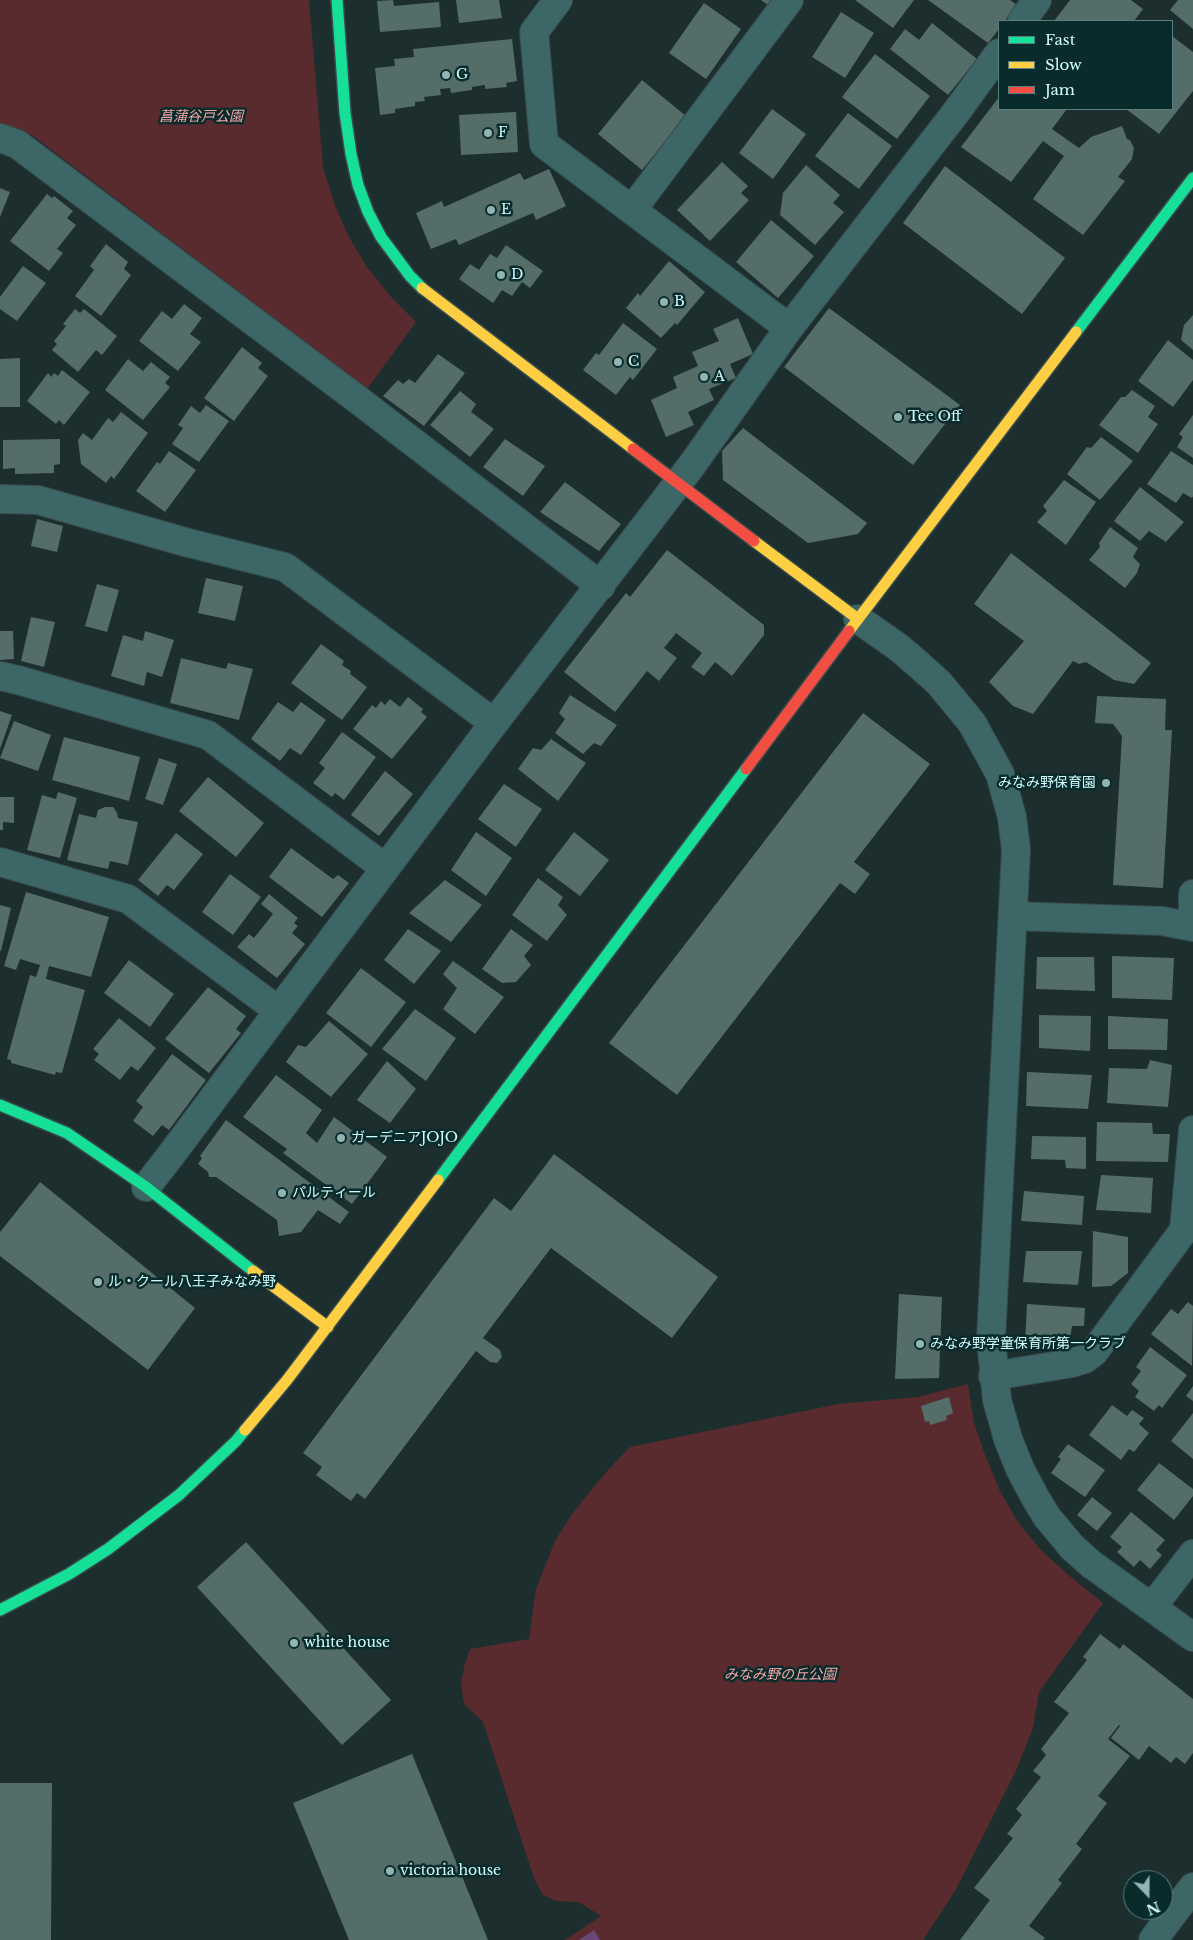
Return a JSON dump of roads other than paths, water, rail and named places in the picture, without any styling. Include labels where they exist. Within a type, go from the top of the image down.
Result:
[{"type":"street","points":[[337,0],[341,72],[351,154],[358,185],[368,212],[381,237],[396,259],[425,292],[858,619],[898,647],[939,683],[972,723],[993,759],[1008,796],[1015,833],[1016,850],[991,1339],[996,1400],[1011,1447],[1027,1483],[1047,1517],[1072,1546],[1091,1564],[1193,1637]]},
{"type":"street","points":[[558,0],[534,32],[544,144],[789,328]]},
{"type":"street","points":[[632,210],[789,0]]},
{"type":"street","points":[[1023,20],[1038,0]]},
{"type":"street","points":[[146,1187],[494,724],[601,586],[678,483],[789,328],[957,111],[998,54]]},
{"type":"street","points":[[0,138],[17,144],[345,390],[601,586]]},
{"type":"street","points":[[0,1610],[69,1574],[116,1543],[179,1496],[208,1470],[242,1434],[288,1380],[858,619],[1193,178]]},
{"type":"street","points":[[0,499],[38,500],[185,542],[285,566],[494,724]]},
{"type":"street","points":[[0,676],[208,735],[385,868]]},
{"type":"street","points":[[0,862],[128,899],[279,1011]]},
{"type":"street","points":[[1193,894],[1193,912]]},
{"type":"street","points":[[1013,916],[1162,921],[1193,928]]},
{"type":"street","points":[[0,1105],[67,1132],[146,1187],[224,1249],[328,1327]]},
{"type":"street","points":[[993,1376],[1072,1363],[1085,1359],[1094,1352],[1184,1230],[1193,1130]]},
{"type":"street","points":[[1152,1607],[1193,1554]]},
{"type":"street","points":[[1152,1940],[1193,1887]]},
{"type":"place","name":"G","points":[[446,75]]},
{"type":"place","name":"F","points":[[488,133]]},
{"type":"place","name":"E","points":[[491,210]]},
{"type":"place","name":"D","points":[[501,275]]},
{"type":"place","name":"B","points":[[664,302]]},
{"type":"place","name":"C","points":[[618,362]]},
{"type":"place","name":"A","points":[[704,377]]},
{"type":"place","name":"Tee Off","points":[[898,417]]},
{"type":"place","name":"みなみ野保育園","points":[[1106,783]]},
{"type":"place","name":"ガーデニアJOJO","points":[[341,1138]]},
{"type":"place","name":"パルティール","points":[[282,1193]]},
{"type":"place","name":"ル・クール八王子みなみ野","points":[[98,1282]]},
{"type":"place","name":"みなみ野学童保育所第一クラブ","points":[[920,1344]]},
{"type":"place","name":"white house","points":[[294,1643]]},
{"type":"place","name":"victoria house","points":[[390,1871]]},
{"type":"park label","name":"菖蒲谷戸公園","points":[[201,117]]},
{"type":"park label","name":"みなみ野の丘公園","points":[[780,1675]]}]
